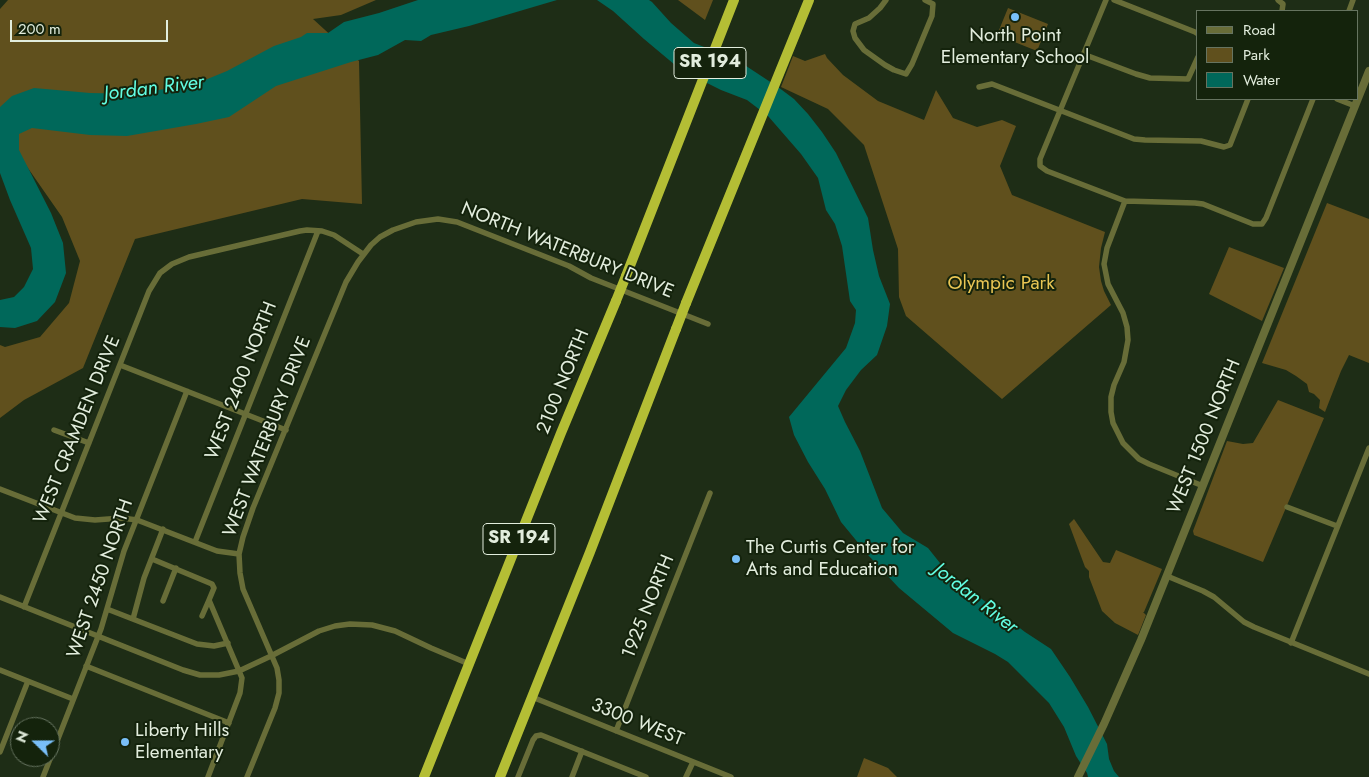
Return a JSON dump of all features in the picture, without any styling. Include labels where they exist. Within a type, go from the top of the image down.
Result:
[{"type":"highway","name":"2100 NORTH","points":[[424,777],[561,433],[626,276],[734,0]]},
{"type":"highway","name":"SR 194","points":[[500,777],[808,0]]},
{"type":"street","points":[[886,0],[869,18],[855,24],[853,31],[855,38],[864,50],[885,65],[906,74],[932,16],[933,4],[925,0]]},
{"type":"street","points":[[1106,0],[1040,159],[1040,166],[1047,171],[1125,201],[1203,204],[1253,224],[1262,224],[1314,100]]},
{"type":"street","points":[[1114,0],[1196,33]]},
{"type":"street","points":[[1083,54],[1150,78],[1188,79],[1196,61]]},
{"type":"street","name":"WEST 1500 NORTH","points":[[1359,96],[1369,71]]},
{"type":"street","points":[[979,87],[992,84],[1134,139],[1201,141],[1224,147],[1230,145],[1248,100]]},
{"type":"street","points":[[1340,100],[1355,106]]},
{"type":"street","name":"WEST 1500 NORTH","points":[[1079,776],[1126,674],[1167,576],[1357,100]]},
{"type":"street","points":[[1125,201],[1107,248],[1104,264],[1108,284],[1123,313],[1128,340],[1124,362],[1111,397],[1113,423],[1123,444],[1139,459],[1203,486]]},
{"type":"street","name":"NORTH WATERBURY DRIVE","points":[[363,254],[380,237],[400,227],[424,220],[451,220],[515,244],[569,266],[591,278],[708,324]]},
{"type":"street","points":[[318,230],[334,234],[363,254]]},
{"type":"street","name":"WEST CRAMDEN DRIVE","points":[[24,607],[155,280],[167,267],[189,257],[300,231],[318,230]]},
{"type":"street","name":"WEST 2400 NORTH","points":[[195,542],[318,230]]},
{"type":"street","name":"WEST WATERBURY DRIVE","points":[[248,777],[275,708],[279,694],[279,680],[277,668],[244,589],[240,573],[240,554],[243,537],[253,508],[346,282],[363,254]]},
{"type":"street","points":[[120,365],[286,430]]},
{"type":"street","name":"WEST 2450 NORTH","points":[[43,777],[98,637],[119,566],[187,391]]},
{"type":"street","points":[[54,430],[89,443]]},
{"type":"street","points":[[1292,643],[1369,448]]},
{"type":"street","points":[[0,489],[61,514],[85,520],[122,518],[137,520],[217,551],[240,554]]},
{"type":"street","name":"1925 NORTH","points":[[616,731],[710,493]]},
{"type":"street","points":[[1287,507],[1337,526]]},
{"type":"street","points":[[133,619],[144,578],[163,529]]},
{"type":"street","points":[[152,559],[211,582],[214,585],[202,616]]},
{"type":"street","points":[[163,600],[176,568]]},
{"type":"street","points":[[1167,576],[1203,590],[1244,622],[1254,627],[1369,674]]},
{"type":"street","points":[[0,597],[191,673],[208,676],[240,671],[319,631],[335,626],[358,624],[380,626],[395,631],[469,664]]},
{"type":"street","points":[[208,777],[242,684],[240,671],[209,600]]},
{"type":"street","points":[[107,608],[197,644],[214,646],[228,643]]},
{"type":"street","points":[[86,666],[229,723]]},
{"type":"street","points":[[0,670],[73,699]]},
{"type":"street","points":[[0,752],[28,681]]},
{"type":"street","name":"3300 WEST","points":[[532,697],[692,762],[719,775],[731,777]]},
{"type":"street","points":[[518,777],[536,736],[543,736],[582,751],[630,774],[646,777]]},
{"type":"street","points":[[572,777],[582,751]]},
{"type":"street","points":[[686,777],[692,762]]},
{"type":"green space","points":[[8,0],[376,0],[341,15],[313,19],[359,61],[362,204],[302,199],[135,239],[83,368],[24,400],[0,418],[0,345],[5,347],[40,337],[69,303],[80,261],[62,217],[0,128],[0,9]]},
{"type":"green space","points":[[678,0],[713,0],[705,20]]},
{"type":"green space","points":[[1008,8],[1048,24],[1037,51],[997,35]]},
{"type":"green space","name":"Olympic Park","points":[[825,54],[843,75],[878,101],[924,120],[936,90],[953,118],[977,127],[1002,120],[1016,126],[1000,166],[1012,195],[1105,232],[1099,267],[1104,291],[1111,305],[1002,399],[906,316],[899,297],[898,249],[864,145],[828,109],[781,87],[793,56],[805,61]]},
{"type":"green space","points":[[1327,203],[1369,219],[1369,363],[1349,355],[1325,412],[1319,408],[1320,400],[1309,392],[1307,384],[1286,370],[1262,363]]},
{"type":"green space","points":[[1229,247],[1284,268],[1262,321],[1209,294]]},
{"type":"green space","points":[[1278,400],[1324,418],[1263,562],[1194,535],[1193,531],[1227,441],[1243,444],[1253,443]]},
{"type":"green space","points":[[1074,519],[1103,562],[1110,563],[1116,550],[1162,569],[1143,612],[1146,615],[1138,635],[1115,623],[1102,611],[1089,577],[1089,571],[1085,567],[1069,524]]},
{"type":"green space","points":[[864,758],[888,768],[897,777],[857,777]]},
{"type":"water","points":[[418,0],[557,0],[431,35],[421,41],[405,40],[378,55],[276,86],[229,117],[127,136],[90,135],[32,128],[19,134],[19,150],[51,213],[63,243],[66,273],[55,302],[37,321],[15,328],[0,327],[0,300],[14,297],[24,287],[33,269],[31,248],[0,173],[0,107],[12,96],[34,88],[90,93],[138,94],[188,87],[227,71],[274,46],[301,37],[307,33],[328,33],[344,22]]},
{"type":"water","name":"Jordan River","points":[[597,0],[649,0],[694,43],[737,60],[794,99],[822,132],[836,153],[868,218],[879,276],[890,304],[887,326],[877,355],[861,370],[846,390],[838,406],[860,451],[882,508],[903,533],[928,548],[948,573],[1025,632],[1051,649],[1088,707],[1107,744],[1109,759],[1119,777],[1088,777],[1076,756],[1064,727],[1049,703],[1008,662],[953,633],[899,588],[841,522],[825,489],[794,435],[789,417],[846,348],[855,323],[856,310],[850,301],[842,246],[835,224],[826,210],[818,178],[801,154],[768,116],[747,100],[721,90],[681,70],[613,11]]},
{"type":"place","name":"North Point Elementary School","points":[[1015,17]]},
{"type":"place","name":"The Curtis Center for Arts and Education","points":[[736,559]]},
{"type":"place","name":"Liberty Hills Elementary","points":[[125,742]]}]
